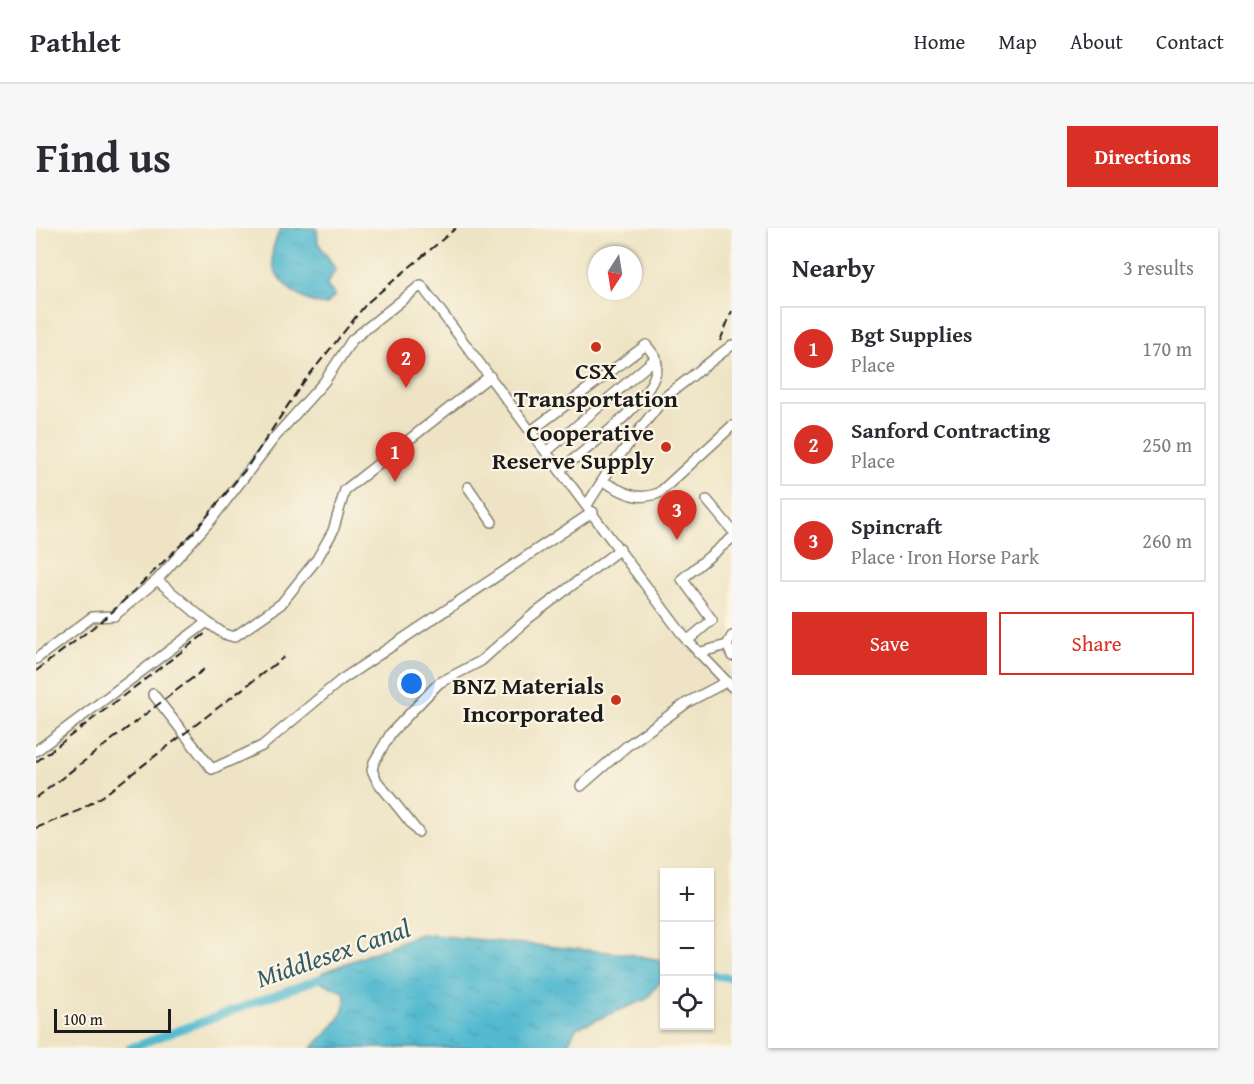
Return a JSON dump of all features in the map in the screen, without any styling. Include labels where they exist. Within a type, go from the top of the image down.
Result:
[{"type":"street","points":[[36,659],[92,617],[114,616],[157,580],[211,520],[275,437],[324,382],[352,340],[421,285],[687,641],[729,684],[688,702],[628,745],[581,786]]},
{"type":"street","points":[[531,431],[646,345],[656,358],[657,368],[653,377],[625,418],[560,470]]},
{"type":"street","points":[[153,694],[212,769],[262,746],[341,680],[590,509],[602,482],[665,397],[732,345]]},
{"type":"street","points":[[546,452],[656,358]]},
{"type":"street","points":[[157,580],[207,622],[224,634],[234,637],[281,604],[317,559],[328,540],[345,490],[490,376]]},
{"type":"street","points":[[602,482],[637,498],[646,498],[659,493],[732,426]]},
{"type":"street","points":[[468,487],[492,522]]},
{"type":"street","points":[[707,500],[732,530]]},
{"type":"street","points":[[687,641],[712,620],[682,579],[732,538]]},
{"type":"street","points":[[418,832],[377,781],[372,770],[374,762],[392,733],[439,683],[481,661],[529,618],[620,549]]},
{"type":"street","points":[[36,751],[207,622]]},
{"type":"street","points":[[698,653],[729,640],[732,656]]},
{"type":"water","points":[[281,228],[317,228],[318,243],[336,269],[326,285],[335,295],[326,305],[298,295],[277,274],[273,265],[272,252]]},
{"type":"water","points":[[420,934],[627,954],[660,960],[660,982],[647,999],[576,1028],[566,1048],[312,1048],[336,1023],[344,1008],[344,992],[315,980],[322,973]]},
{"type":"waterway","name":"Middlesex Canal","points":[[650,967],[660,968]]},
{"type":"waterway","name":"Middlesex Canal","points":[[714,976],[732,978]]},
{"type":"waterway","name":"Middlesex Canal","points":[[130,1048],[324,977]]},
{"type":"railway","points":[[36,671],[108,616],[195,531],[246,469],[302,384],[367,303],[456,228]]},
{"type":"railway","points":[[720,341],[732,311]]},
{"type":"railway","points":[[36,762],[206,633]]},
{"type":"railway","points":[[36,828],[78,811],[103,796],[284,657]]},
{"type":"railway","points":[[36,798],[207,667]]},
{"type":"place","name":"CSX Transportation","points":[[596,347]]},
{"type":"place","name":"Sanford Contracting","points":[[406,388]]},
{"type":"place","name":"Cooperative Reserve Supply","points":[[666,447]]},
{"type":"place","name":"Bgt Supplies","points":[[395,482]]},
{"type":"place","name":"Spincraft","points":[[677,540]]},
{"type":"place","name":"BNZ Materials Incorporated","points":[[616,700]]}]
